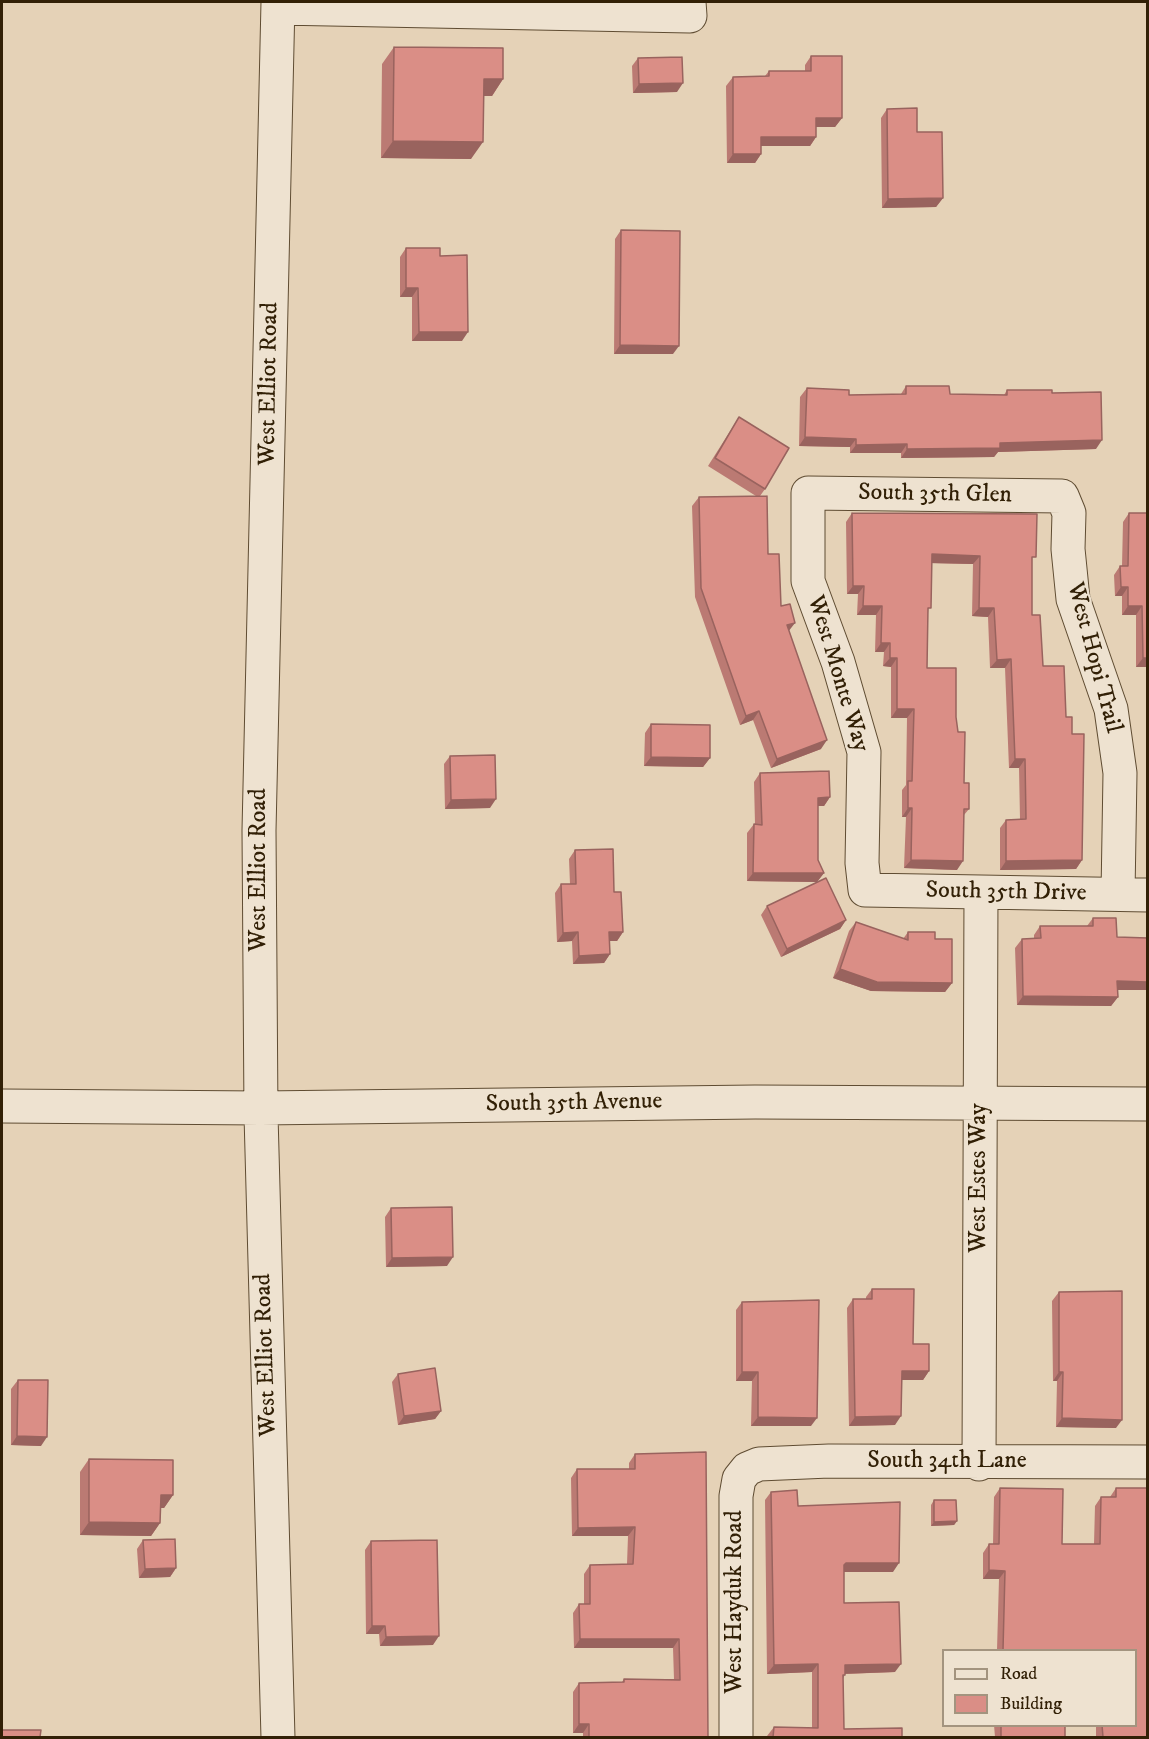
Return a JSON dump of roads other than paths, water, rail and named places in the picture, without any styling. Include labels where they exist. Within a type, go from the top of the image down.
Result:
[{"type":"street","points":[[278,5],[689,9]]},
{"type":"street","name":"West Elliot Road","points":[[278,5],[259,830],[261,1108],[278,1737]]},
{"type":"street","name":"South 35th Glen","points":[[808,493],[1062,496]]},
{"type":"street","name":"West Monte Way","points":[[808,493],[808,581],[838,662],[864,752],[862,863],[865,890]]},
{"type":"street","name":"West Hopi Trail","points":[[1062,496],[1069,513],[1068,549],[1073,599],[1111,709],[1133,894]]},
{"type":"street","name":"South 35th Drive","points":[[865,890],[1133,894]]},
{"type":"street","name":"West Estes Way","points":[[979,1464],[981,892]]},
{"type":"street","name":"South 35th Avenue","points":[[2,1106],[261,1108],[755,1102],[1148,1104]]},
{"type":"street","name":"South 34th Lane","points":[[747,1469],[759,1464],[788,1462],[979,1464],[1148,1462]]},
{"type":"street","name":"West Hayduk Road","points":[[736,1737],[736,1496],[739,1479],[747,1469]]}]
